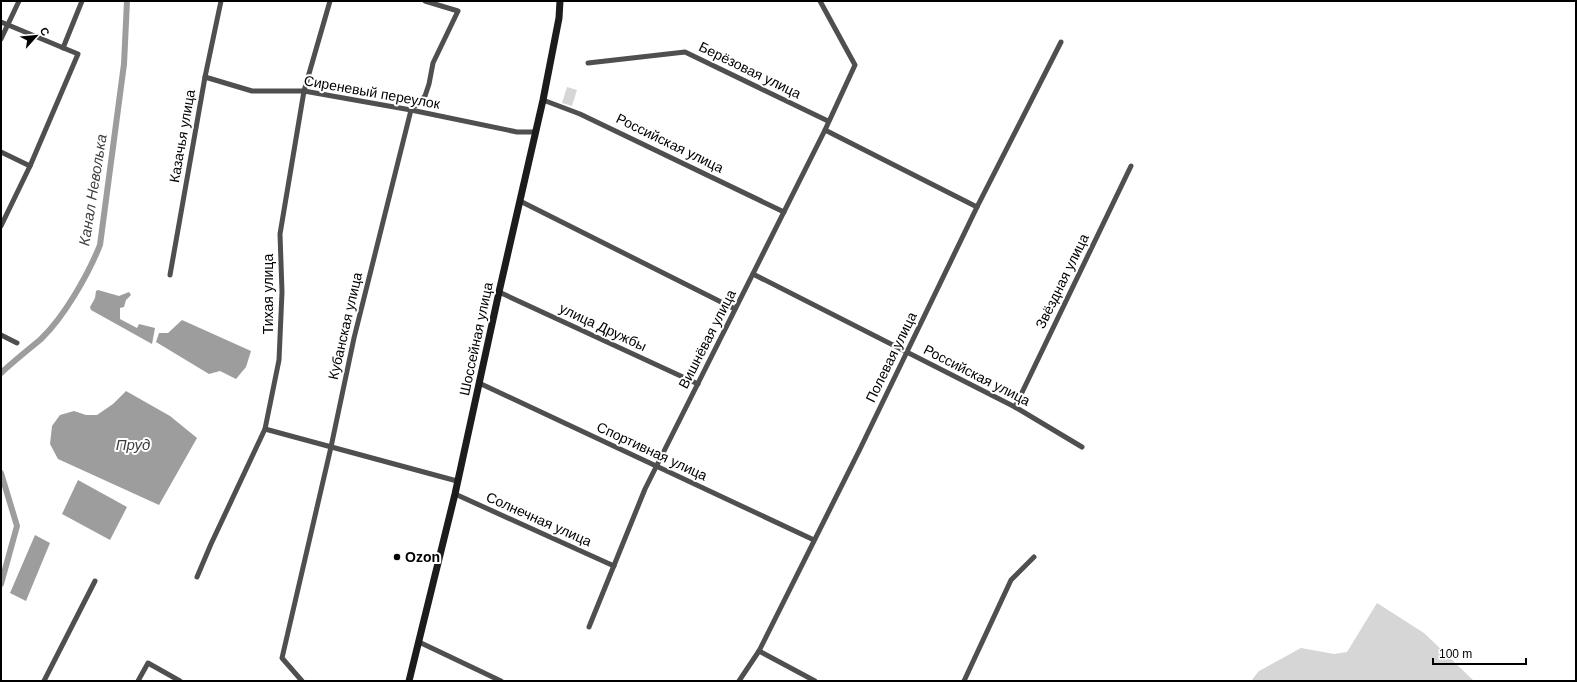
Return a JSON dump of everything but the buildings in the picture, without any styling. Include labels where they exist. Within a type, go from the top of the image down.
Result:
[{"type":"main road","name":"Шоссейная улица","points":[[409,681],[455,494],[543,100],[559,18],[560,1]]},
{"type":"street","points":[[1,39],[18,1]]},
{"type":"street","points":[[63,48],[82,1]]},
{"type":"street","name":"Казачья улица","points":[[170,275],[204,78],[221,1]]},
{"type":"street","name":"Тихая улица","points":[[197,577],[265,429],[279,360],[282,292],[280,234],[304,91],[330,1]]},
{"type":"street","points":[[411,110],[425,96],[433,63],[458,11],[425,1]]},
{"type":"street","name":"Вишнёвая улица","points":[[589,627],[656,466],[825,130],[855,64],[820,1]]},
{"type":"street","points":[[1,22],[78,54],[30,166],[1,226]]},
{"type":"street","name":"Полевая улица","points":[[739,681],[759,651],[977,207],[1061,42]]},
{"type":"street","name":"Берёзовая улица","points":[[588,62],[685,52],[828,121]]},
{"type":"street","name":"Сиреневый переулок","points":[[204,78],[252,91],[304,91],[411,110],[517,132],[535,132]]},
{"type":"street","name":"Российская улица","points":[[543,100],[580,114],[784,212]]},
{"type":"street","name":"Кубанская улица","points":[[302,681],[282,658],[331,447],[354,338],[411,110]]},
{"type":"street","points":[[825,130],[977,207]]},
{"type":"street","points":[[1,152],[30,166]]},
{"type":"street","name":"Звёздная улица","points":[[1015,407],[1131,166]]},
{"type":"street","points":[[520,201],[735,309]]},
{"type":"street","name":"Российская улица","points":[[753,274],[1015,407],[1082,447]]},
{"type":"street","name":"улица Дружбы","points":[[499,292],[698,384]]},
{"type":"street","points":[[1,335],[17,343]]},
{"type":"street","name":"Спортивная улица","points":[[479,384],[814,540]]},
{"type":"street","points":[[265,429],[457,481]]},
{"type":"street","name":"Солнечная улица","points":[[455,494],[614,566]]},
{"type":"street","points":[[964,681],[1011,580],[1034,558]]},
{"type":"street","points":[[44,681],[95,581]]},
{"type":"street","points":[[419,642],[501,681]]},
{"type":"street","points":[[759,651],[815,681]]},
{"type":"street","points":[[138,681],[148,663],[180,681]]},
{"type":"shaded area","points":[[567,87],[577,90],[572,106],[562,103]]},
{"type":"shaded area","points":[[1377,603],[1424,633],[1474,681],[1251,681],[1259,671],[1301,648],[1334,654],[1347,652]]},
{"type":"water","points":[[98,290],[119,296],[129,292],[131,295],[126,300],[124,307],[120,308],[120,319],[137,328],[139,324],[155,328],[152,344],[91,310],[90,307],[95,298],[96,291]]},
{"type":"water","points":[[182,320],[251,351],[246,367],[236,379],[220,371],[209,374],[156,342],[159,333],[168,333]]},
{"type":"water","name":"Пруд","points":[[126,391],[170,416],[197,438],[159,505],[58,459],[50,444],[52,426],[60,415],[74,411],[86,415],[97,415],[113,404]]},
{"type":"water","points":[[78,480],[127,507],[110,540],[62,514]]},
{"type":"water","points":[[35,535],[50,543],[26,601],[10,593]]},
{"type":"waterway","name":"Канал Неволька","points":[[1,373],[50,330],[75,295],[100,245],[124,64],[127,1]]},
{"type":"waterway","name":"Канал Неволька","points":[[1,473],[17,526],[1,584]]},
{"type":"place","name":"Ozon","points":[[397,557]]}]
